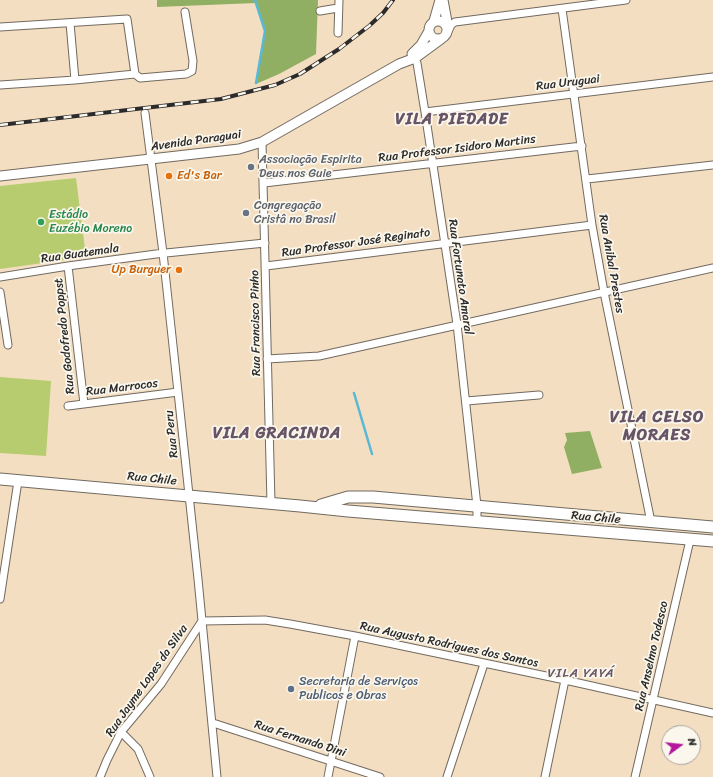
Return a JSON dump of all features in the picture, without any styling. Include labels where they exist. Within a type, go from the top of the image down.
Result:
[{"type":"main road","name":"Rua Chile","points":[[0,479],[348,511],[713,542]]},
{"type":"main road","name":"Rua Chile","points":[[300,506],[325,505],[348,497],[373,497],[713,527]]},
{"type":"main road","points":[[348,497],[343,502],[343,506],[348,511]]},
{"type":"street","points":[[338,33],[339,0]]},
{"type":"street","points":[[440,0],[434,21],[430,26],[429,31],[434,38],[446,32],[451,24],[455,22],[626,0]]},
{"type":"street","points":[[443,0],[446,32]]},
{"type":"street","points":[[320,11],[338,8]]},
{"type":"street","name":"Rua Anibal Prestes","points":[[562,9],[587,179],[592,225],[604,292],[651,522]]},
{"type":"street","points":[[0,27],[127,19],[135,74],[140,78],[186,74],[192,71],[193,61],[185,12]]},
{"type":"street","points":[[434,21],[442,21],[446,32]]},
{"type":"street","points":[[70,23],[75,80]]},
{"type":"street","name":"Avenida Paraguai","points":[[413,56],[429,31]]},
{"type":"street","name":"Avenida Paraguai","points":[[0,176],[239,149],[262,142],[413,56],[446,32]]},
{"type":"street","name":"Rua Fortunato Amaral","points":[[413,56],[417,63],[457,324],[478,506]]},
{"type":"street","points":[[0,85],[135,74]]},
{"type":"street","name":"Rua Uruguai","points":[[425,112],[713,77]]},
{"type":"street","name":"Rua Peru","points":[[145,113],[163,253],[190,496],[218,777]]},
{"type":"street","name":"Rua Francisco Pinho","points":[[262,142],[272,504]]},
{"type":"street","name":"Rua Professor Isidoro Martins","points":[[264,183],[582,146]]},
{"type":"street","points":[[587,179],[713,165]]},
{"type":"street","name":"Rua Professor José Reginato","points":[[266,266],[592,225]]},
{"type":"street","name":"Rua Guatemala","points":[[0,277],[163,253],[265,243]]},
{"type":"street","name":"Rua Godofredo Poppst","points":[[68,266],[84,404]]},
{"type":"street","points":[[267,359],[319,356],[713,268]]},
{"type":"street","points":[[0,292],[8,345]]},
{"type":"street","name":"Rua Marrocos","points":[[68,406],[178,392]]},
{"type":"street","points":[[466,402],[539,395]]},
{"type":"street","points":[[0,599],[3,564],[18,481]]},
{"type":"street","points":[[477,521],[478,506]]},
{"type":"street","name":"Rua Anselmo Todesco","points":[[635,777],[690,540]]},
{"type":"street","name":"Rua Augusto Rodrigues dos Santos","points":[[202,621],[265,620],[355,636],[713,713]]},
{"type":"street","name":"Rua Jayme Lopes da Silva","points":[[100,777],[121,732],[161,684],[202,621]]},
{"type":"street","points":[[328,777],[355,636]]},
{"type":"street","points":[[447,777],[484,664]]},
{"type":"street","points":[[545,777],[564,680]]},
{"type":"street","name":"Rua Fernando Dini","points":[[213,723],[380,777]]},
{"type":"street","points":[[121,732],[138,749],[150,777]]},
{"type":"green space","points":[[157,0],[318,0],[316,54],[279,74],[256,84],[265,31],[256,3],[157,7]]},
{"type":"green space","name":"Estádio Euzébio Moreno","points":[[76,178],[86,257],[0,269],[0,186]]},
{"type":"green space","points":[[0,377],[51,381],[46,456],[0,453]]},
{"type":"green space","points":[[590,431],[602,468],[572,474],[564,447],[567,440],[565,433]]},
{"type":"waterway","points":[[255,0],[265,31],[256,83]]},
{"type":"waterway","points":[[354,393],[372,454]]},
{"type":"railway","points":[[0,125],[221,99],[275,85],[300,74],[339,49],[369,26],[383,13],[393,0]]},
{"type":"place","name":"Associação Espirita Deus nos Guie","points":[[251,167]]},
{"type":"place","name":"Ed's Bar","points":[[169,176]]},
{"type":"place","name":"Congregação Cristâ no Brasil","points":[[246,213]]},
{"type":"place","name":"Estádio Euzébio Moreno","points":[[41,222]]},
{"type":"place","name":"Up Burguer","points":[[179,270]]},
{"type":"place","name":"Secretaria de Serviços Publicos e Obras","points":[[291,689]]},
{"type":"district","name":"VILA PIEDADE","points":[[452,120]]},
{"type":"district","name":"VILA CELSO MORAES","points":[[657,427]]},
{"type":"district","name":"VILA GRACINDA","points":[[277,434]]},
{"type":"district","name":"VILA YAYÁ","points":[[581,674]]}]
